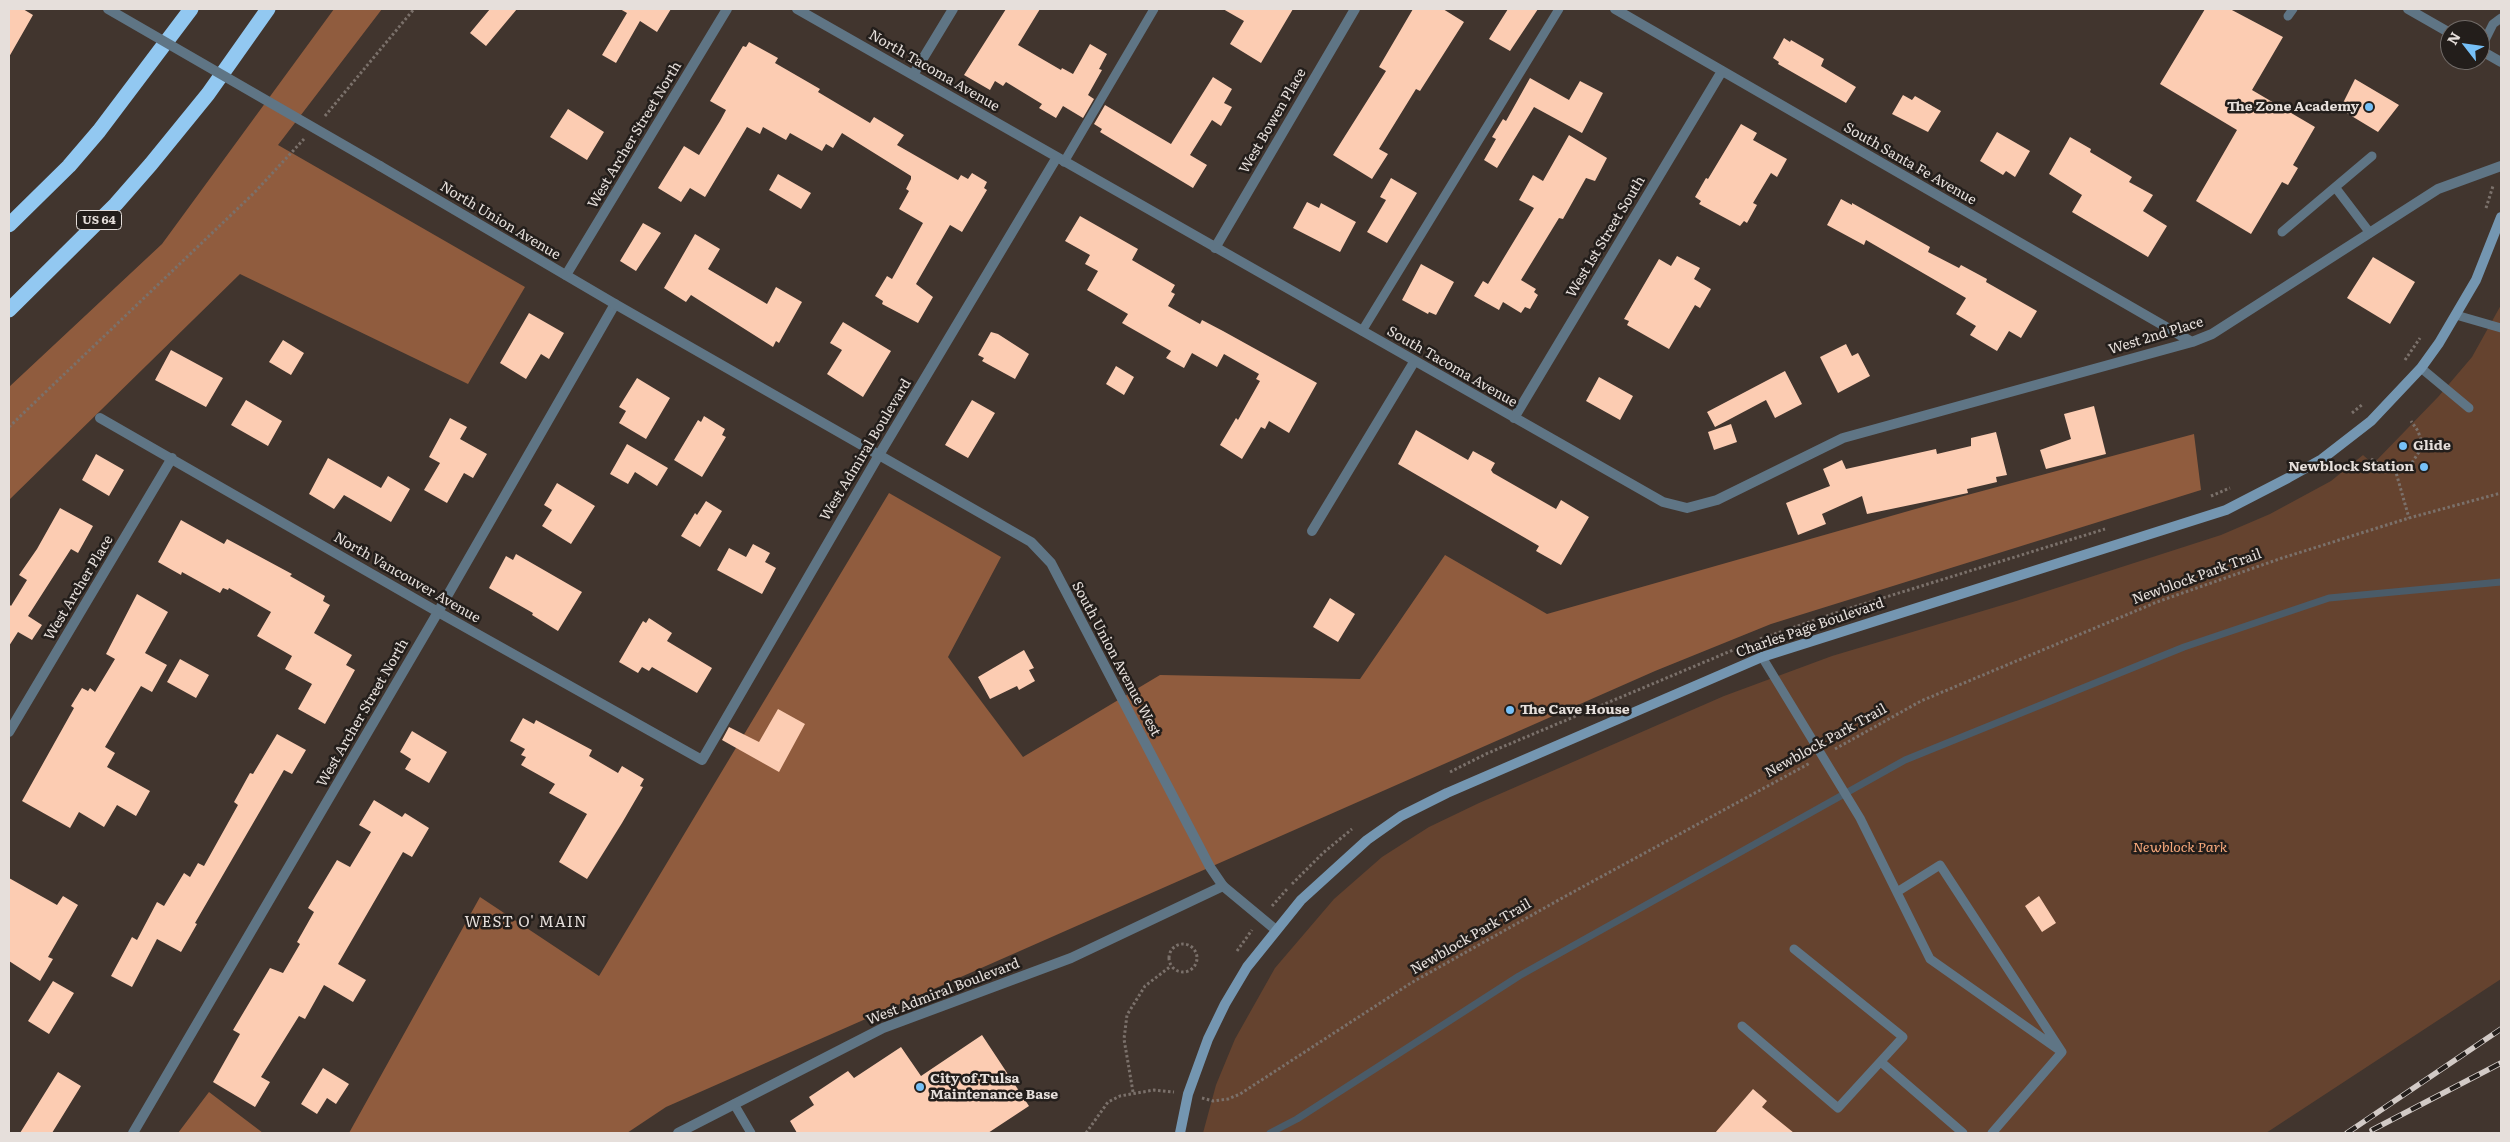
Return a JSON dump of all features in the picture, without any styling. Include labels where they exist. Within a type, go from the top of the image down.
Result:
[{"type":"highway","points":[[9,225],[69,166],[93,138],[133,89],[192,9]]},
{"type":"highway","name":"US 64","points":[[9,310],[116,204],[152,164],[208,94],[268,9]]},
{"type":"main road","name":"Charles Page Boulevard","points":[[1180,1133],[1188,1094],[1208,1039],[1225,1004],[1247,967],[1301,900],[1367,840],[1401,816],[1518,760],[1762,656],[2226,510],[2322,459],[2347,441],[2390,402],[2421,368],[2456,315],[2476,280],[2499,233],[2501,217]]},
{"type":"street","name":"North Union Avenue","points":[[108,9],[878,455]]},
{"type":"street","name":"West Archer Street North","points":[[566,275],[727,9]]},
{"type":"street","name":"North Tacoma Avenue","points":[[797,9],[1061,159]]},
{"type":"street","points":[[913,75],[953,9]]},
{"type":"street","name":"West Bowen Place","points":[[1214,248],[1355,9]]},
{"type":"street","name":"South Santa Fe Avenue","points":[[1615,9],[2192,342]]},
{"type":"street","points":[[2408,9],[2440,27]]},
{"type":"street","points":[[2490,56],[2501,62]]},
{"type":"street","name":"West 1st Street South","points":[[1514,418],[1722,71]]},
{"type":"street","name":"South Tacoma Avenue","points":[[1061,159],[1414,362],[1663,502],[1686,508],[1717,500],[1843,438]]},
{"type":"street","name":"West Admiral Boulevard","points":[[702,760],[878,455],[1061,159]]},
{"type":"street","name":"West 2nd Place","points":[[1843,438],[2192,342],[2229,324],[2438,190],[2500,166]]},
{"type":"street","name":"West Archer Street North","points":[[133,1133],[438,612],[615,304]]},
{"type":"street","points":[[1312,531],[1414,362]]},
{"type":"street","name":"North Vancouver Avenue","points":[[100,418],[438,612],[702,760]]},
{"type":"street","name":"South Union Avenue West","points":[[878,455],[1024,536],[1051,563],[1210,867],[1223,886],[1276,930]]},
{"type":"street","name":"West Archer Place","points":[[9,732],[172,458]]},
{"type":"street","name":"West Admiral Boulevard","points":[[678,1133],[883,1028],[1071,958],[1223,886]]},
{"type":"lane","points":[[1061,159],[1154,9]]},
{"type":"lane","points":[[1362,331],[1559,9]]},
{"type":"lane","points":[[2490,30],[2493,24],[2501,18]]},
{"type":"lane","points":[[2282,232],[2372,156]]},
{"type":"lane","points":[[2335,187],[2370,233]]},
{"type":"lane","points":[[2456,315],[2501,328]]},
{"type":"lane","points":[[2421,368],[2469,408]]},
{"type":"lane","points":[[1762,656],[1860,818],[1930,959],[2062,1052]]},
{"type":"lane","points":[[1897,892],[1940,865],[2062,1052]]},
{"type":"lane","points":[[1742,1026],[1838,1108],[1903,1037],[1794,949]]},
{"type":"lane","points":[[1992,1133],[2062,1052]]},
{"type":"lane","points":[[1881,1062],[1963,1133]]},
{"type":"lane","points":[[734,1104],[751,1133]]},
{"type":"path","points":[[322,120],[414,9]]},
{"type":"path","points":[[9,427],[254,192],[308,134]]},
{"type":"path","points":[[2484,213],[2500,166]]},
{"type":"path","points":[[2399,367],[2424,332]]},
{"type":"path","points":[[2348,417],[2368,399]]},
{"type":"path","points":[[2371,459],[2386,468],[2396,469],[2411,464],[2419,452],[2420,440],[2418,431],[2411,421]]},
{"type":"path","points":[[2396,469],[2409,518]]},
{"type":"path","points":[[2206,498],[2238,484]]},
{"type":"path","name":"Newblock Park Trail","points":[[1207,1091],[1205,1099],[1213,1101],[1228,1100],[1240,1094],[1420,978],[1921,701],[2157,602],[2282,558],[2409,518],[2501,493]]},
{"type":"path","name":"Charles Page Boulevard","points":[[1755,640],[1841,611],[2112,527]]},
{"type":"path","name":"Charles Page Boulevard","points":[[1447,774],[1488,753],[1746,644]]},
{"type":"path","points":[[1262,919],[1282,894],[1310,866],[1355,826]]},
{"type":"path","points":[[1186,945],[1195,953],[1195,965],[1190,970],[1179,972],[1171,966],[1169,958],[1175,947],[1186,945]]},
{"type":"path","points":[[1133,1092],[1124,1038],[1127,1015],[1145,986],[1171,966]]},
{"type":"path","points":[[1086,1133],[1108,1102],[1133,1092],[1154,1090],[1172,1092]]},
{"type":"green space","name":"Newblock Park","points":[[2501,305],[2501,979],[2266,1133],[1203,1133],[1216,1085],[1235,1039],[1275,968],[1334,899],[1382,857],[1429,827],[1479,803],[1724,696],[1832,656],[2016,601],[2221,535],[2270,514],[2331,481],[2363,455],[2373,464],[2438,397],[2472,357]]},
{"type":"shaded area","points":[[334,9],[382,9],[278,145],[525,287],[468,384],[240,274],[9,500],[9,387],[162,244]]},
{"type":"shaded area","points":[[2194,434],[2201,490],[1771,624],[1655,671],[666,1107],[627,1133],[349,1133],[480,897],[599,976],[889,493],[1001,557],[948,657],[1023,757],[1160,675],[1360,679],[1445,555],[1547,614],[1919,508]]},
{"type":"shaded area","points":[[209,1092],[263,1133],[178,1133]]},
{"type":"building","points":[[9,9],[23,9],[33,15],[9,57]]},
{"type":"building","points":[[490,9],[517,9],[486,46],[470,33]]},
{"type":"building","points":[[620,9],[671,9],[657,32],[640,21],[616,63],[602,55],[627,13]]},
{"type":"building","points":[[1006,9],[1040,9],[1018,45],[1061,70],[1062,68],[1073,74],[1090,44],[1107,54],[1099,69],[1102,70],[1088,95],[1094,99],[1083,118],[1063,106],[1056,118],[1039,108],[1042,104],[1006,82],[1003,86],[995,81],[990,90],[964,75]]},
{"type":"building","points":[[1223,9],[1293,9],[1261,63],[1230,44],[1244,21]]},
{"type":"building","points":[[1413,9],[1443,9],[1464,22],[1420,91],[1416,89],[1379,149],[1388,154],[1372,179],[1333,155],[1386,71],[1379,67]]},
{"type":"building","points":[[1508,9],[1538,9],[1510,51],[1489,39]]},
{"type":"building","points":[[2205,9],[2230,9],[2283,37],[2252,90],[2315,127],[2293,165],[2298,168],[2288,185],[2282,182],[2251,234],[2196,201],[2237,130],[2160,84]]},
{"type":"building","points":[[1784,38],[1824,59],[1821,66],[1856,87],[1846,103],[1778,64],[1779,62],[1773,58]]},
{"type":"building","points":[[749,42],[778,58],[775,63],[820,89],[818,92],[870,123],[874,117],[904,135],[897,145],[958,180],[961,175],[968,179],[972,173],[987,182],[984,188],[987,190],[962,232],[950,225],[916,284],[933,297],[918,323],[882,304],[883,301],[875,296],[887,276],[892,279],[923,223],[899,209],[909,191],[906,189],[911,176],[842,133],[833,148],[826,144],[822,151],[790,133],[786,140],[763,127],[760,134],[747,127],[705,197],[690,188],[681,202],[658,188],[684,146],[699,155],[726,110],[710,101],[743,46],[746,47]]},
{"type":"building","points":[[1213,77],[1232,89],[1224,103],[1232,107],[1221,126],[1212,120],[1190,155],[1207,165],[1193,188],[1100,132],[1102,129],[1094,124],[1105,105],[1171,144]]},
{"type":"building","points":[[1530,78],[1569,100],[1580,81],[1603,93],[1582,133],[1534,107],[1497,168],[1484,160],[1496,139],[1492,137],[1503,119],[1506,121]]},
{"type":"building","name":"The Zone Academy","points":[[2355,79],[2399,105],[2378,132],[2340,109]]},
{"type":"building","points":[[1903,95],[1912,100],[1915,96],[1941,111],[1928,132],[1892,114]]},
{"type":"building","points":[[568,109],[604,132],[587,160],[550,137]]},
{"type":"building","points":[[1741,124],[1757,133],[1753,140],[1787,159],[1777,177],[1771,173],[1753,203],[1757,205],[1747,223],[1744,221],[1740,226],[1699,204],[1701,201],[1695,197]]},
{"type":"building","points":[[1997,132],[2030,151],[2015,177],[2006,171],[2003,175],[1980,161]]},
{"type":"building","points":[[1569,135],[1607,158],[1595,181],[1586,178],[1563,219],[1559,218],[1521,280],[1536,289],[1534,292],[1538,295],[1530,309],[1525,307],[1521,313],[1503,302],[1499,310],[1474,296],[1483,281],[1488,284],[1534,208],[1519,200],[1533,175],[1543,181]]},
{"type":"building","points":[[2070,137],[2091,149],[2090,152],[2132,177],[2129,182],[2153,195],[2143,211],[2167,226],[2148,257],[2072,212],[2082,195],[2049,174]]},
{"type":"building","points":[[778,174],[811,193],[801,209],[769,190]]},
{"type":"building","points":[[1391,178],[1417,193],[1387,243],[1367,232],[1386,200],[1380,197]]},
{"type":"building","points":[[1841,199],[1852,205],[1852,203],[1930,247],[1928,252],[1959,268],[1961,265],[1987,279],[1986,282],[2037,311],[2021,338],[2009,331],[1997,351],[1970,335],[1976,326],[1956,314],[1966,298],[1866,240],[1864,245],[1827,225]]},
{"type":"building","points":[[1307,202],[1319,208],[1321,203],[1356,222],[1340,252],[1293,228]]},
{"type":"building","points":[[1080,216],[1138,249],[1132,260],[1175,285],[1171,292],[1175,294],[1168,306],[1200,324],[1202,320],[1317,383],[1289,433],[1269,421],[1265,429],[1261,427],[1242,459],[1220,445],[1236,418],[1238,420],[1260,381],[1256,379],[1259,374],[1224,354],[1217,367],[1192,353],[1184,368],[1166,358],[1171,351],[1122,323],[1128,314],[1087,290],[1098,271],[1085,264],[1090,255],[1065,241]]},
{"type":"building","points":[[643,223],[661,233],[636,271],[620,261]]},
{"type":"building","points":[[695,234],[720,249],[708,269],[767,304],[776,287],[802,302],[779,343],[776,341],[773,347],[691,295],[686,302],[664,288]]},
{"type":"building","points":[[1677,256],[1700,268],[1694,279],[1711,289],[1700,308],[1695,305],[1669,349],[1627,325],[1629,321],[1624,319],[1659,259],[1671,266]]},
{"type":"building","points":[[2373,257],[2415,282],[2390,324],[2347,298]]},
{"type":"building","points":[[1421,264],[1454,282],[1436,315],[1429,312],[1428,314],[1402,300]]},
{"type":"building","points":[[529,313],[564,333],[549,359],[541,354],[526,379],[500,363]]},
{"type":"building","points":[[843,322],[891,351],[863,397],[827,374],[842,350],[830,343]]},
{"type":"building","points":[[991,332],[998,334],[1029,354],[1015,379],[982,361],[984,358],[978,355]]},
{"type":"building","points":[[283,340],[304,353],[291,375],[269,362]]},
{"type":"building","points":[[1846,344],[1852,356],[1858,353],[1870,376],[1838,393],[1820,357]]},
{"type":"building","points":[[171,350],[223,378],[206,407],[155,380]]},
{"type":"building","points":[[1116,366],[1134,377],[1124,395],[1106,384]]},
{"type":"building","points":[[1785,371],[1802,404],[1775,418],[1766,400],[1715,427],[1707,412]]},
{"type":"building","points":[[1599,377],[1633,396],[1620,420],[1586,401]]},
{"type":"building","points":[[637,378],[670,398],[646,439],[619,423],[626,411],[619,407]]},
{"type":"building","points":[[246,400],[282,421],[268,446],[231,425]]},
{"type":"building","points":[[972,400],[995,413],[968,458],[945,445]]},
{"type":"building","points":[[2094,406],[2106,454],[2046,469],[2040,450],[2071,439],[2064,414]]},
{"type":"building","points":[[704,416],[725,429],[722,435],[726,437],[702,477],[674,460],[698,420],[701,422]]},
{"type":"building","points":[[450,418],[467,427],[460,439],[487,454],[473,478],[464,473],[447,503],[424,490],[440,463],[429,457]]},
{"type":"building","points":[[1731,424],[1737,442],[1714,450],[1708,432]]},
{"type":"building","points":[[1416,430],[1468,460],[1473,451],[1495,463],[1491,470],[1493,473],[1556,509],[1561,500],[1589,517],[1561,565],[1536,551],[1539,546],[1398,464]]},
{"type":"building","points":[[1996,432],[2007,475],[1996,477],[1997,482],[1967,489],[1968,493],[1867,514],[1862,496],[1822,514],[1826,524],[1798,535],[1786,503],[1830,486],[1823,469],[1842,460],[1846,469],[1936,449],[1937,454],[1971,446],[1971,438]]},
{"type":"building","points":[[627,444],[668,468],[657,486],[635,472],[628,484],[610,474]]},
{"type":"building","points":[[96,454],[124,470],[109,496],[82,480]]},
{"type":"building","points":[[328,458],[381,488],[388,476],[410,489],[391,522],[344,495],[334,509],[309,494]]},
{"type":"building","points":[[557,483],[595,506],[571,544],[542,526],[552,510],[544,505]]},
{"type":"building","points":[[706,501],[722,511],[700,547],[681,536],[695,513],[697,515]]},
{"type":"building","points":[[60,508],[93,526],[78,553],[71,549],[28,616],[42,625],[32,640],[18,632],[9,646],[9,604],[11,606],[27,580],[19,575],[37,549]]},
{"type":"building","points":[[181,520],[224,544],[227,539],[292,574],[290,576],[325,596],[323,601],[330,605],[314,633],[352,655],[346,665],[355,670],[325,724],[298,709],[312,684],[285,669],[292,656],[257,636],[271,612],[229,588],[228,590],[223,588],[220,593],[182,572],[181,575],[158,562]]},
{"type":"building","points":[[753,544],[770,553],[765,562],[776,568],[762,594],[717,570],[729,548],[746,557]]},
{"type":"building","points":[[516,554],[582,592],[558,631],[532,615],[533,613],[489,588],[506,556],[513,560]]},
{"type":"building","points":[[137,594],[168,612],[145,653],[167,665],[152,692],[141,686],[105,747],[115,753],[107,767],[150,791],[136,816],[117,805],[104,827],[79,812],[70,828],[22,801],[74,708],[71,706],[82,688],[88,691],[90,688],[95,692],[115,659],[106,654]]},
{"type":"building","points":[[1330,598],[1355,614],[1338,642],[1313,627]]},
{"type":"building","points":[[649,618],[672,633],[667,641],[712,668],[697,693],[652,667],[649,671],[642,667],[638,673],[619,662],[643,621],[646,623]]},
{"type":"building","points":[[1024,650],[1034,668],[1029,670],[1035,681],[1019,690],[1017,686],[990,699],[978,677]]},
{"type":"building","points":[[180,659],[209,675],[196,698],[167,682]]},
{"type":"building","points":[[778,709],[805,724],[779,772],[722,740],[729,727],[759,742]]},
{"type":"building","points":[[523,718],[534,724],[536,720],[592,750],[589,756],[618,773],[622,766],[644,779],[640,786],[643,787],[587,879],[559,862],[587,814],[549,793],[555,784],[521,765],[526,757],[521,755],[525,749],[510,741]]},
{"type":"building","points":[[412,731],[447,752],[429,783],[405,769],[411,759],[400,752]]},
{"type":"building","points":[[277,734],[306,750],[292,774],[284,770],[195,923],[197,924],[181,952],[157,939],[132,987],[111,976],[132,937],[137,940],[157,902],[164,906],[184,873],[190,877],[198,863],[204,866],[238,805],[234,802],[250,773],[253,774]]},
{"type":"building","points":[[374,800],[402,817],[405,813],[429,828],[412,857],[403,852],[338,964],[366,980],[353,1002],[324,985],[305,1019],[299,1016],[261,1077],[270,1082],[255,1107],[213,1082],[240,1034],[233,1030],[270,968],[283,973],[300,944],[297,942],[314,912],[308,908],[337,860],[350,867],[371,832],[359,825]]},
{"type":"building","points":[[9,878],[57,905],[63,896],[78,905],[48,957],[53,959],[40,981],[9,961]]},
{"type":"building","points":[[2039,896],[2056,923],[2042,932],[2025,906]]},
{"type":"building","points":[[53,981],[74,993],[49,1034],[28,1021]]},
{"type":"building","name":"City of Tulsa Maintenance Base","points":[[982,1035],[1029,1106],[988,1133],[797,1133],[790,1121],[814,1105],[809,1097],[848,1071],[854,1078],[901,1047],[921,1076]]},
{"type":"building","points":[[323,1068],[349,1084],[336,1104],[327,1098],[317,1114],[301,1104]]},
{"type":"building","points":[[58,1072],[81,1086],[52,1133],[20,1133]]},
{"type":"building","points":[[1753,1089],[1767,1101],[1762,1107],[1794,1133],[1715,1133]]},
{"type":"waterway","points":[[1270,1133],[1297,1119],[1519,976],[1905,760],[2184,647],[2329,598],[2501,582]]},
{"type":"railway","points":[[2347,1133],[2501,1029]]},
{"type":"railway","points":[[2372,1130],[2501,1063]]},
{"type":"place","name":"The Zone Academy","points":[[2369,107]]},
{"type":"place","name":"Glide","points":[[2403,446]]},
{"type":"place","name":"Newblock Station","points":[[2424,467]]},
{"type":"place","name":"The Cave House","points":[[1510,710]]},
{"type":"place","name":"City of Tulsa Maintenance Base","points":[[920,1087]]},
{"type":"district","name":"WEST O' MAIN","points":[[526,923]]}]
